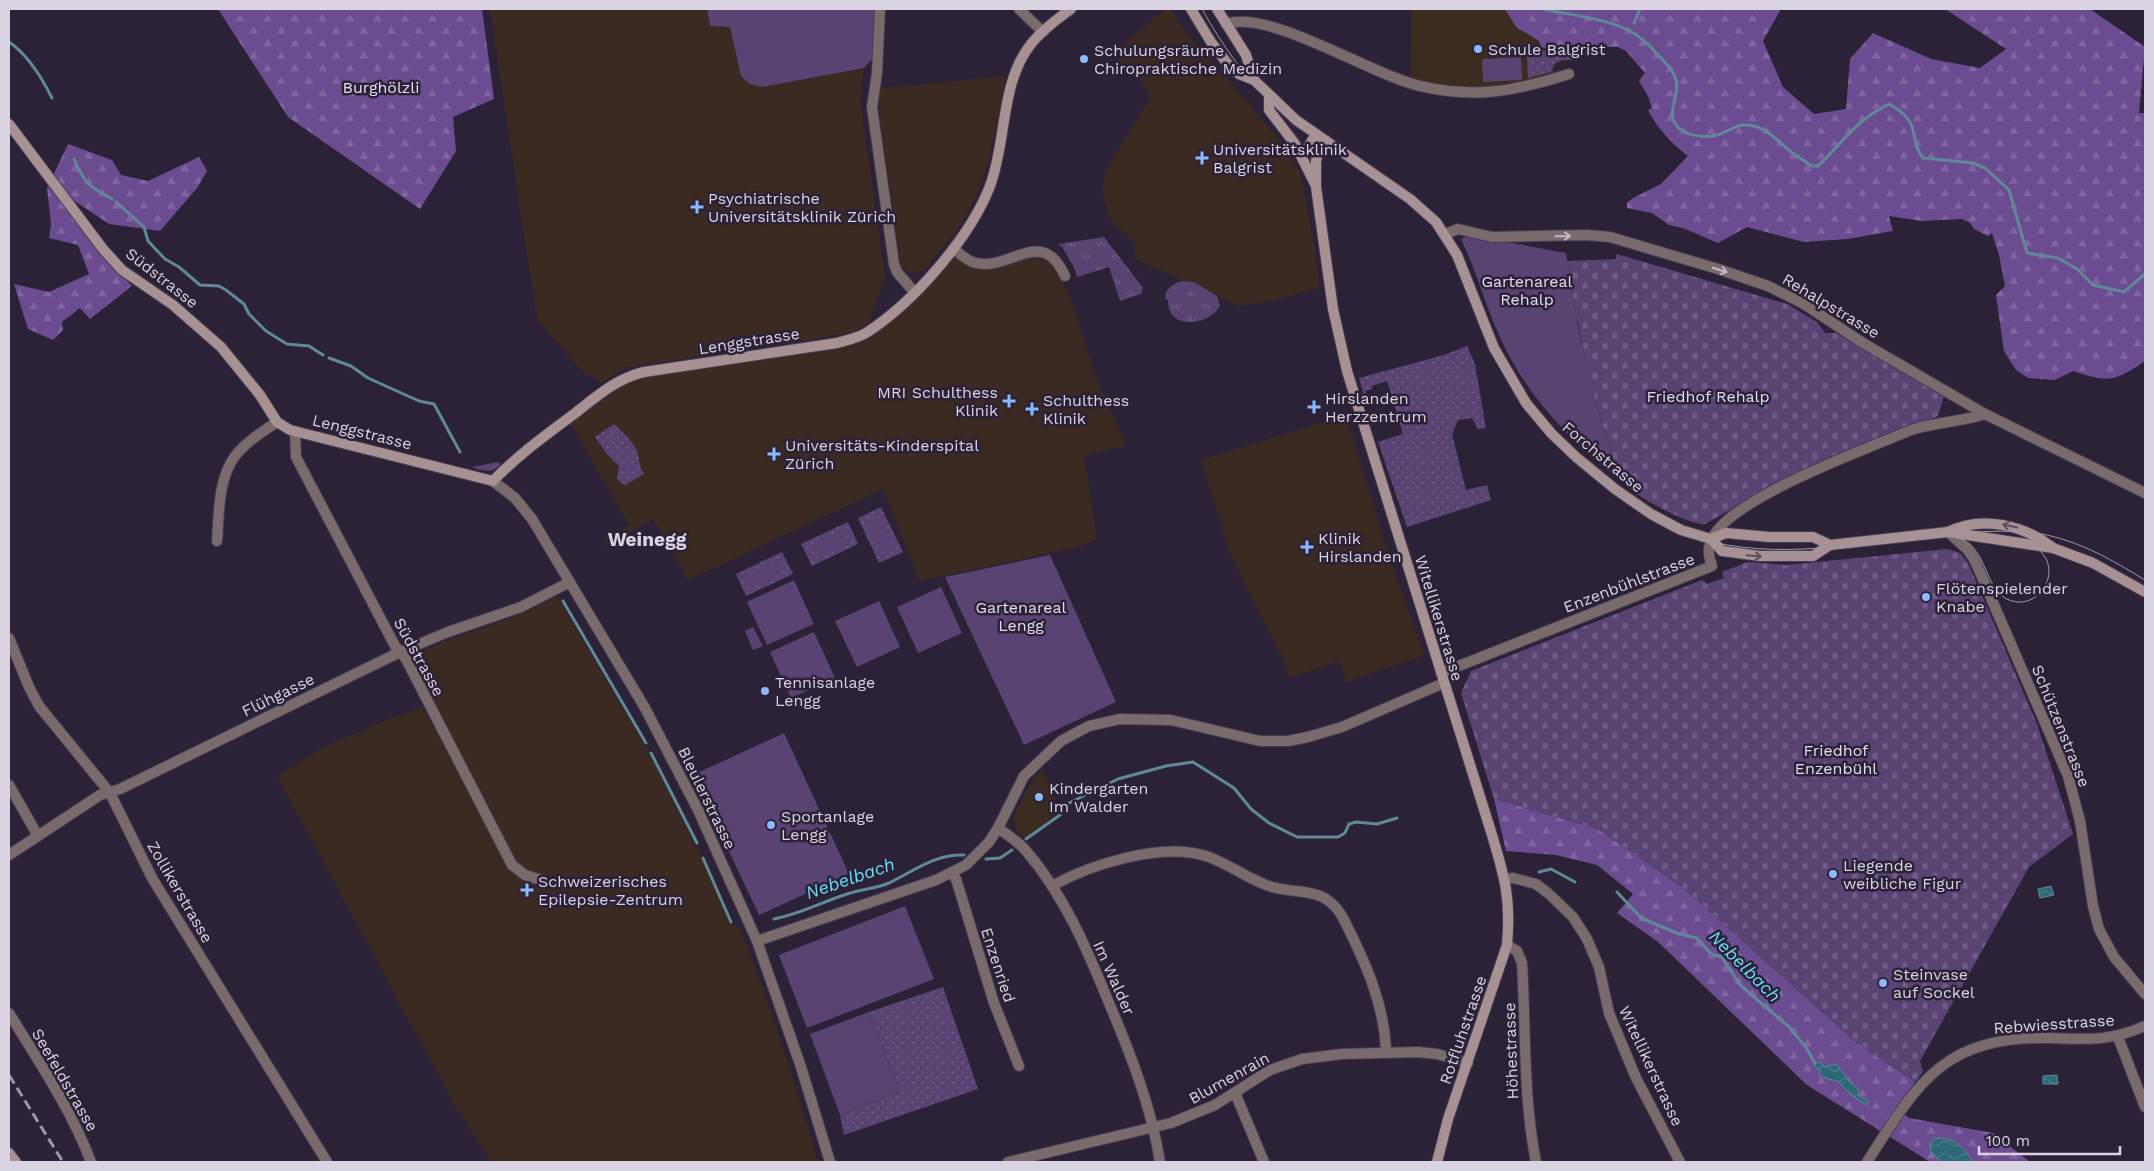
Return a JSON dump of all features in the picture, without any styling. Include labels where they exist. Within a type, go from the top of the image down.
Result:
[{"type":"main road","name":"Lenggstrasse","points":[[280,424],[295,431],[493,481],[518,456],[601,394],[628,377],[644,372],[838,343],[855,338],[877,325],[915,293],[953,249],[973,220],[990,185],[998,160],[1015,75],[1027,50],[1042,32],[1071,9]]},
{"type":"main road","name":"Forchstrasse","points":[[1191,9],[1211,42],[1230,67],[1239,74],[1254,80]]},
{"type":"main road","name":"Forchstrasse","points":[[1217,9],[1246,55],[1254,80],[1269,97],[1316,134],[1410,199],[1431,217],[1445,234],[1460,262],[1494,348],[1511,380],[1544,424],[1586,466],[1644,509],[1681,530],[1711,539],[1722,551],[1760,556],[1813,556],[1830,545],[1948,532],[1964,526],[1992,524],[2006,525],[2037,537],[2053,548]]},
{"type":"main road","name":"Witellikerstrasse","points":[[1269,97],[1269,110],[1291,137],[1316,187]]},
{"type":"main road","name":"Südstrasse","points":[[9,124],[103,249],[122,270],[173,305],[220,347],[264,401],[280,424]]},
{"type":"main road","points":[[1302,157],[1316,134]]},
{"type":"main road","name":"Witellikerstrasse","points":[[1326,141],[1318,153],[1316,161],[1316,187],[1333,309],[1347,371],[1506,880],[1509,906]]},
{"type":"main road","name":"Forchstrasse","points":[[1948,532],[2053,548],[2093,562],[2145,592]]},
{"type":"main road","name":"Forchstrasse","points":[[1711,539],[1726,533],[1769,537],[1813,537],[1830,545]]},
{"type":"main road","name":"Rotfluhstrasse","points":[[1437,1162],[1448,1119],[1507,945],[1509,906]]},
{"type":"main road","points":[[9,1153],[16,1162]]},
{"type":"street","points":[[880,9],[877,73],[872,108],[894,264],[901,277],[915,293]]},
{"type":"street","points":[[1019,9],[1042,32]]},
{"type":"street","points":[[1226,24],[1246,22],[1270,26],[1419,86],[1458,92],[1492,93],[1518,90],[1569,74]]},
{"type":"street","name":"Rehalpstrasse","points":[[1445,234],[1458,230],[1492,237],[1587,235],[1610,238],[1718,269],[1768,286],[1804,304],[1863,343],[1985,414],[2145,493]]},
{"type":"street","points":[[953,249],[972,262],[982,264],[1033,252],[1046,254],[1056,260],[1065,276]]},
{"type":"street","name":"Enzenbühlstrasse","points":[[757,941],[936,880],[966,864],[981,851],[998,828],[1024,776],[1061,741],[1089,726],[1120,719],[1171,720],[1260,741],[1288,741],[1342,727],[1442,678],[1712,566],[1708,553],[1711,539],[1720,526],[1743,508],[1772,490],[1911,430],[1970,419],[1985,414]]},
{"type":"street","points":[[217,542],[223,481],[230,463],[243,447],[280,424]]},
{"type":"street","name":"Südstrasse","points":[[295,431],[296,457],[395,646],[406,659],[512,865],[525,875],[541,880]]},
{"type":"street","name":"Bleulerstrasse","points":[[493,481],[515,498],[532,519],[645,708],[698,810],[757,941],[801,1067],[830,1162]]},
{"type":"street","name":"Schützenstrasse","points":[[1948,532],[1973,557],[2068,776],[2080,821],[2093,906],[2100,929],[2114,957],[2145,994]]},
{"type":"street","name":"Flühgasse","points":[[9,856],[100,795],[110,793],[400,652],[520,606],[570,582]]},
{"type":"street","name":"Zollikerstrasse","points":[[9,638],[39,706],[110,793],[152,878],[327,1162]]},
{"type":"street","points":[[9,785],[38,836]]},
{"type":"street","name":"Im Walder","points":[[998,828],[1027,852],[1052,886],[1088,954],[1139,1076],[1160,1162]]},
{"type":"street","points":[[1052,886],[1071,877],[1116,862],[1145,854],[1174,851],[1218,860],[1271,886],[1311,892],[1327,898],[1342,916],[1370,975],[1384,1026],[1386,1053]]},
{"type":"street","name":"Enzenried","points":[[952,873],[956,879],[994,1003],[1019,1066]]},
{"type":"street","name":"Witellikerstrasse","points":[[1506,880],[1513,878],[1536,884],[1573,917],[1587,939],[1598,967],[1609,1013],[1636,1078],[1680,1162]]},
{"type":"street","name":"Höhestrasse","points":[[1507,945],[1517,951],[1522,963],[1526,1078],[1531,1138],[1536,1162]]},
{"type":"street","name":"Seefeldstrasse","points":[[9,1013],[76,1125],[91,1162]]},
{"type":"street","name":"Rebwiesstrasse","points":[[1868,1162],[1902,1107],[1932,1074],[1961,1054],[1984,1045],[2008,1040],[2088,1040],[2118,1037],[2145,1026]]},
{"type":"street","points":[[2118,1037],[2145,1107]]},
{"type":"street","name":"Blumenrain","points":[[1008,1162],[1153,1128],[1198,1113],[1235,1093],[1270,1070],[1302,1059],[1328,1055],[1430,1052],[1468,1063]]},
{"type":"street","points":[[1235,1093],[1264,1162]]},
{"type":"street","points":[[1054,1151],[1056,1162]]},
{"type":"shaded area","name":"Psychiatrische Universitätsklinik Zürich","points":[[490,9],[707,9],[710,26],[730,27],[741,76],[762,87],[864,68],[860,99],[885,277],[869,323],[852,333],[624,368],[602,383],[583,372],[537,320]]},
{"type":"shaded area","name":"Universitätsklinik Balgrist","points":[[1165,9],[1170,9],[1187,33],[1285,146],[1301,176],[1320,287],[1276,300],[1240,306],[1135,259],[1136,243],[1113,224],[1107,211],[1103,193],[1105,171],[1151,96],[1143,84],[1111,54]]},
{"type":"shaded area","name":"Schule Balgrist","points":[[1411,9],[1505,9],[1516,27],[1557,50],[1564,48],[1586,50],[1575,63],[1562,61],[1555,66],[1553,74],[1507,86],[1477,88],[1427,83],[1410,78]]},
{"type":"shaded area","points":[[1006,76],[990,157],[977,195],[960,226],[924,270],[916,274],[909,273],[902,267],[900,259],[879,109],[880,88]]},
{"type":"shaded area","name":"Universitäts-Kinderspital Zürich","points":[[957,254],[970,264],[985,269],[1039,256],[1047,259],[1057,267],[1073,305],[1094,372],[1126,445],[1084,456],[1097,539],[1082,546],[920,581],[883,489],[688,580],[653,519],[607,546],[603,541],[629,525],[570,423],[624,383],[636,378],[839,348],[866,340],[889,323]]},
{"type":"shaded area","name":"Klinik Hirslanden","points":[[1346,415],[1385,544],[1424,655],[1346,682],[1340,661],[1289,678],[1281,654],[1247,590],[1229,550],[1201,460]]},
{"type":"shaded area","name":"Schweizerisches Epilepsie-Zentrum","points":[[557,596],[644,744],[702,858],[730,923],[741,930],[769,1005],[818,1162],[491,1162],[454,1104],[277,776],[322,748],[422,707],[433,727],[444,722],[413,656],[442,642],[522,614]]},
{"type":"shaded area","name":"Kindergarten Im Walder","points":[[1042,769],[1060,811],[1026,839],[1018,832],[1013,818],[1030,785]]},
{"type":"green space","name":"Burghölzli","points":[[218,9],[482,9],[494,99],[453,117],[456,151],[420,209],[288,117]]},
{"type":"green space","points":[[707,9],[875,9],[873,58],[864,68],[762,87],[750,84],[741,76],[730,27],[710,26]]},
{"type":"green space","points":[[1505,9],[1781,9],[1763,41],[1783,87],[1814,114],[1846,109],[1850,59],[1873,33],[1931,59],[1980,68],[2006,49],[1945,9],[2090,9],[2145,47],[2139,113],[2145,113],[2145,361],[2118,377],[2103,379],[2073,371],[2055,380],[2028,378],[2016,370],[2004,351],[1996,295],[2005,286],[1999,255],[1992,233],[1988,236],[1974,229],[1970,223],[1962,219],[1922,221],[1889,216],[1893,231],[1847,239],[1804,242],[1747,227],[1718,243],[1683,228],[1669,225],[1652,213],[1627,208],[1627,203],[1661,184],[1688,156],[1665,135],[1648,110],[1652,108],[1648,96],[1639,81],[1645,73],[1626,51],[1618,47],[1600,47],[1592,50],[1564,48],[1552,50],[1541,47],[1539,41],[1516,27]]},
{"type":"green space","points":[[1530,48],[1555,52],[1564,50],[1578,51],[1575,60],[1562,60],[1554,64],[1551,72],[1528,78],[1527,57]]},
{"type":"green space","points":[[1521,57],[1522,80],[1483,82],[1482,59]]},
{"type":"green space","points":[[68,144],[112,160],[121,175],[148,181],[199,157],[207,171],[197,188],[160,231],[109,224],[52,186],[98,252],[132,286],[90,319],[80,308],[62,322],[63,330],[53,340],[28,329],[14,284],[49,292],[89,274],[78,245],[49,238],[51,224],[47,188]]},
{"type":"green space","name":"Gartenareal Rehalp","points":[[1469,235],[1566,253],[1579,332],[1600,417],[1620,480],[1566,433],[1535,397],[1522,377],[1499,335],[1461,239]]},
{"type":"green space","points":[[1104,237],[1143,288],[1141,294],[1120,301],[1109,267],[1077,277],[1075,269],[1061,245],[1058,247],[1059,244]]},
{"type":"green space","name":"Friedhof Rehalp","points":[[1617,254],[1787,304],[1817,322],[1825,333],[1836,333],[1944,396],[1938,416],[1771,487],[1705,524],[1696,523],[1672,514],[1634,492],[1620,479],[1601,420],[1584,353],[1567,261],[1616,259]]},
{"type":"green space","points":[[1182,281],[1194,282],[1217,296],[1220,306],[1215,313],[1207,318],[1190,322],[1181,321],[1174,317],[1169,310],[1168,300],[1165,299],[1165,295],[1170,287]]},
{"type":"green space","points":[[1467,346],[1475,364],[1486,428],[1478,429],[1472,418],[1458,420],[1452,434],[1466,490],[1487,485],[1491,500],[1407,527],[1378,442],[1403,434],[1387,381],[1372,386],[1372,389],[1366,391],[1365,399],[1359,378],[1444,355]]},
{"type":"green space","points":[[614,424],[627,436],[635,447],[644,474],[625,485],[617,479],[619,466],[606,453],[595,437]]},
{"type":"green space","points":[[498,462],[501,464],[491,470],[471,467]]},
{"type":"green space","points":[[881,507],[903,552],[879,563],[858,518]]},
{"type":"green space","points":[[880,517],[894,547],[880,553],[866,523]]},
{"type":"green space","points":[[848,522],[858,544],[812,566],[801,544]]},
{"type":"green space","points":[[842,530],[849,544],[819,559],[812,544]]},
{"type":"green space","name":"Friedhof Enzenbühl","points":[[1947,549],[1960,553],[1968,563],[2037,724],[2073,834],[2029,867],[1920,1061],[1923,1072],[1915,1082],[1857,1043],[1682,887],[1598,829],[1494,799],[1461,693],[1471,671],[1702,580],[1707,584],[1724,578],[1722,572],[1748,562],[1787,565]]},
{"type":"green space","points":[[782,552],[793,574],[746,596],[736,574]]},
{"type":"green space","name":"Gartenareal Lengg","points":[[1050,555],[1116,702],[1024,745],[945,577]]},
{"type":"green space","points":[[776,561],[783,575],[753,589],[746,575]]},
{"type":"green space","points":[[794,580],[814,624],[767,645],[747,602]]},
{"type":"green space","points":[[941,587],[962,633],[918,653],[897,607]]},
{"type":"green space","points":[[879,601],[900,647],[857,667],[835,621]]},
{"type":"green space","points":[[753,627],[763,646],[753,650],[745,631]]},
{"type":"green space","points":[[814,632],[835,678],[791,698],[770,652]]},
{"type":"green space","name":"Sportanlage Lengg","points":[[784,733],[849,874],[759,915],[693,775]]},
{"type":"green space","points":[[1494,799],[1598,829],[1682,887],[1857,1043],[1915,1082],[1897,1108],[1909,1118],[1993,1133],[2030,1162],[1930,1162],[1807,1085],[1658,942],[1617,913],[1633,894],[1597,865],[1556,855],[1506,851]]},
{"type":"green space","points":[[905,906],[934,979],[807,1028],[779,955]]},
{"type":"green space","points":[[943,987],[978,1089],[844,1135],[840,1115],[900,1092],[869,1012]]},
{"type":"green space","points":[[869,1012],[900,1092],[840,1115],[810,1034]]},
{"type":"water","points":[[2051,886],[2054,895],[2040,898],[2038,889]]},
{"type":"water","points":[[1819,1062],[1825,1067],[1836,1064],[1858,1089],[1859,1096],[1868,1101],[1867,1105],[1851,1095],[1838,1081],[1821,1075],[1819,1073],[1820,1070],[1813,1065]]},
{"type":"water","points":[[2057,1075],[2058,1084],[2043,1084],[2043,1076]]},
{"type":"water","points":[[1934,1139],[1950,1140],[1959,1145],[1972,1162],[1941,1162],[1931,1152],[1930,1144]]},
{"type":"waterway","points":[[1543,9],[1582,16],[1622,27],[1645,42],[1668,66],[1675,77],[1677,84],[1672,113],[1673,120],[1684,132],[1713,136],[1738,126],[1752,126],[1770,134],[1811,166],[1818,166],[1858,124],[1889,104],[1901,112],[1911,124],[1915,142],[1923,158],[1973,163],[1985,168],[2009,190],[2027,253],[2058,258],[2077,269],[2093,285],[2124,292],[2145,274]]},
{"type":"waterway","points":[[1634,23],[1640,9]]},
{"type":"waterway","name":"Nebelbach","points":[[9,42],[34,67],[52,98]]},
{"type":"waterway","name":"Nebelbach","points":[[74,159],[88,184],[112,199]]},
{"type":"waterway","name":"Nebelbach","points":[[116,202],[144,227],[148,241],[165,259],[179,267],[200,285],[219,286],[244,304],[249,314],[266,331],[287,344],[309,346],[323,355]]},
{"type":"waterway","name":"Nebelbach","points":[[329,358],[351,366],[368,378],[419,401],[434,404],[460,452]]},
{"type":"waterway","name":"Nebelbach","points":[[563,601],[646,743]]},
{"type":"waterway","name":"Nebelbach","points":[[651,753],[697,843]]},
{"type":"waterway","name":"Nebelbach","points":[[1026,839],[1060,815],[1069,803],[1118,779],[1166,766],[1193,762],[1234,788],[1251,809],[1269,823],[1297,837],[1338,837],[1345,833],[1349,824],[1356,822],[1377,824],[1397,818]]},
{"type":"waterway","name":"Nebelbach","points":[[986,859],[1000,858],[1012,850]]},
{"type":"waterway","name":"Nebelbach","points":[[774,919],[852,892],[884,885],[934,860],[953,855],[964,855]]},
{"type":"waterway","name":"Nebelbach","points":[[703,858],[731,922]]},
{"type":"waterway","name":"Nebelbach","points":[[1539,872],[1551,869],[1575,882]]},
{"type":"waterway","name":"Nebelbach","points":[[1617,892],[1641,918],[1679,934],[1697,938],[1711,954],[1722,957],[1740,985],[1789,1027],[1805,1046],[1815,1063]]},
{"type":"tram line","points":[[1202,9],[1236,62],[1267,98],[1315,137],[1404,196],[1431,220],[1442,233],[1458,261],[1487,339],[1527,406],[1554,438],[1585,469],[1619,496],[1654,518],[1690,535],[1727,545],[1758,549],[1820,548],[1974,532],[2010,531],[2038,533],[2060,538],[2086,548],[2145,580]]},
{"type":"tram line","points":[[1952,536],[1965,541],[1974,549],[1997,591],[2005,598],[2017,602],[2027,601],[2035,597],[2046,584],[2049,576],[2046,558],[2031,545],[2020,540],[1997,535]]},
{"type":"railway","points":[[9,1075],[63,1162]]},
{"type":"place","name":"Schule Balgrist","points":[[1478,49]]},
{"type":"place","name":"Schulungsräume Chiropraktische Medizin","points":[[1084,59]]},
{"type":"place","name":"Universitätsklinik Balgrist","points":[[1202,158]]},
{"type":"place","name":"Psychiatrische Universitätsklinik Zürich","points":[[697,207]]},
{"type":"place","name":"MRI Schulthess Klinik","points":[[1009,401]]},
{"type":"place","name":"Hirslanden Herzzentrum","points":[[1314,407]]},
{"type":"place","name":"Schulthess Klinik","points":[[1032,409]]},
{"type":"place","name":"Universitäts-Kinderspital Zürich","points":[[774,454]]},
{"type":"place","name":"Klinik Hirslanden","points":[[1307,547]]},
{"type":"place","name":"Flötenspielender Knabe","points":[[1926,597]]},
{"type":"place","name":"Tennisanlage Lengg","points":[[765,691]]},
{"type":"place","name":"Kindergarten Im Walder","points":[[1039,797]]},
{"type":"place","name":"Sportanlage Lengg","points":[[771,825]]},
{"type":"place","name":"Liegende weibliche Figur","points":[[1833,874]]},
{"type":"place","name":"Schweizerisches Epilepsie-Zentrum","points":[[527,890]]},
{"type":"place","name":"Steinvase auf Sockel","points":[[1883,983]]},
{"type":"district","name":"Weinegg","points":[[647,539]]}]
